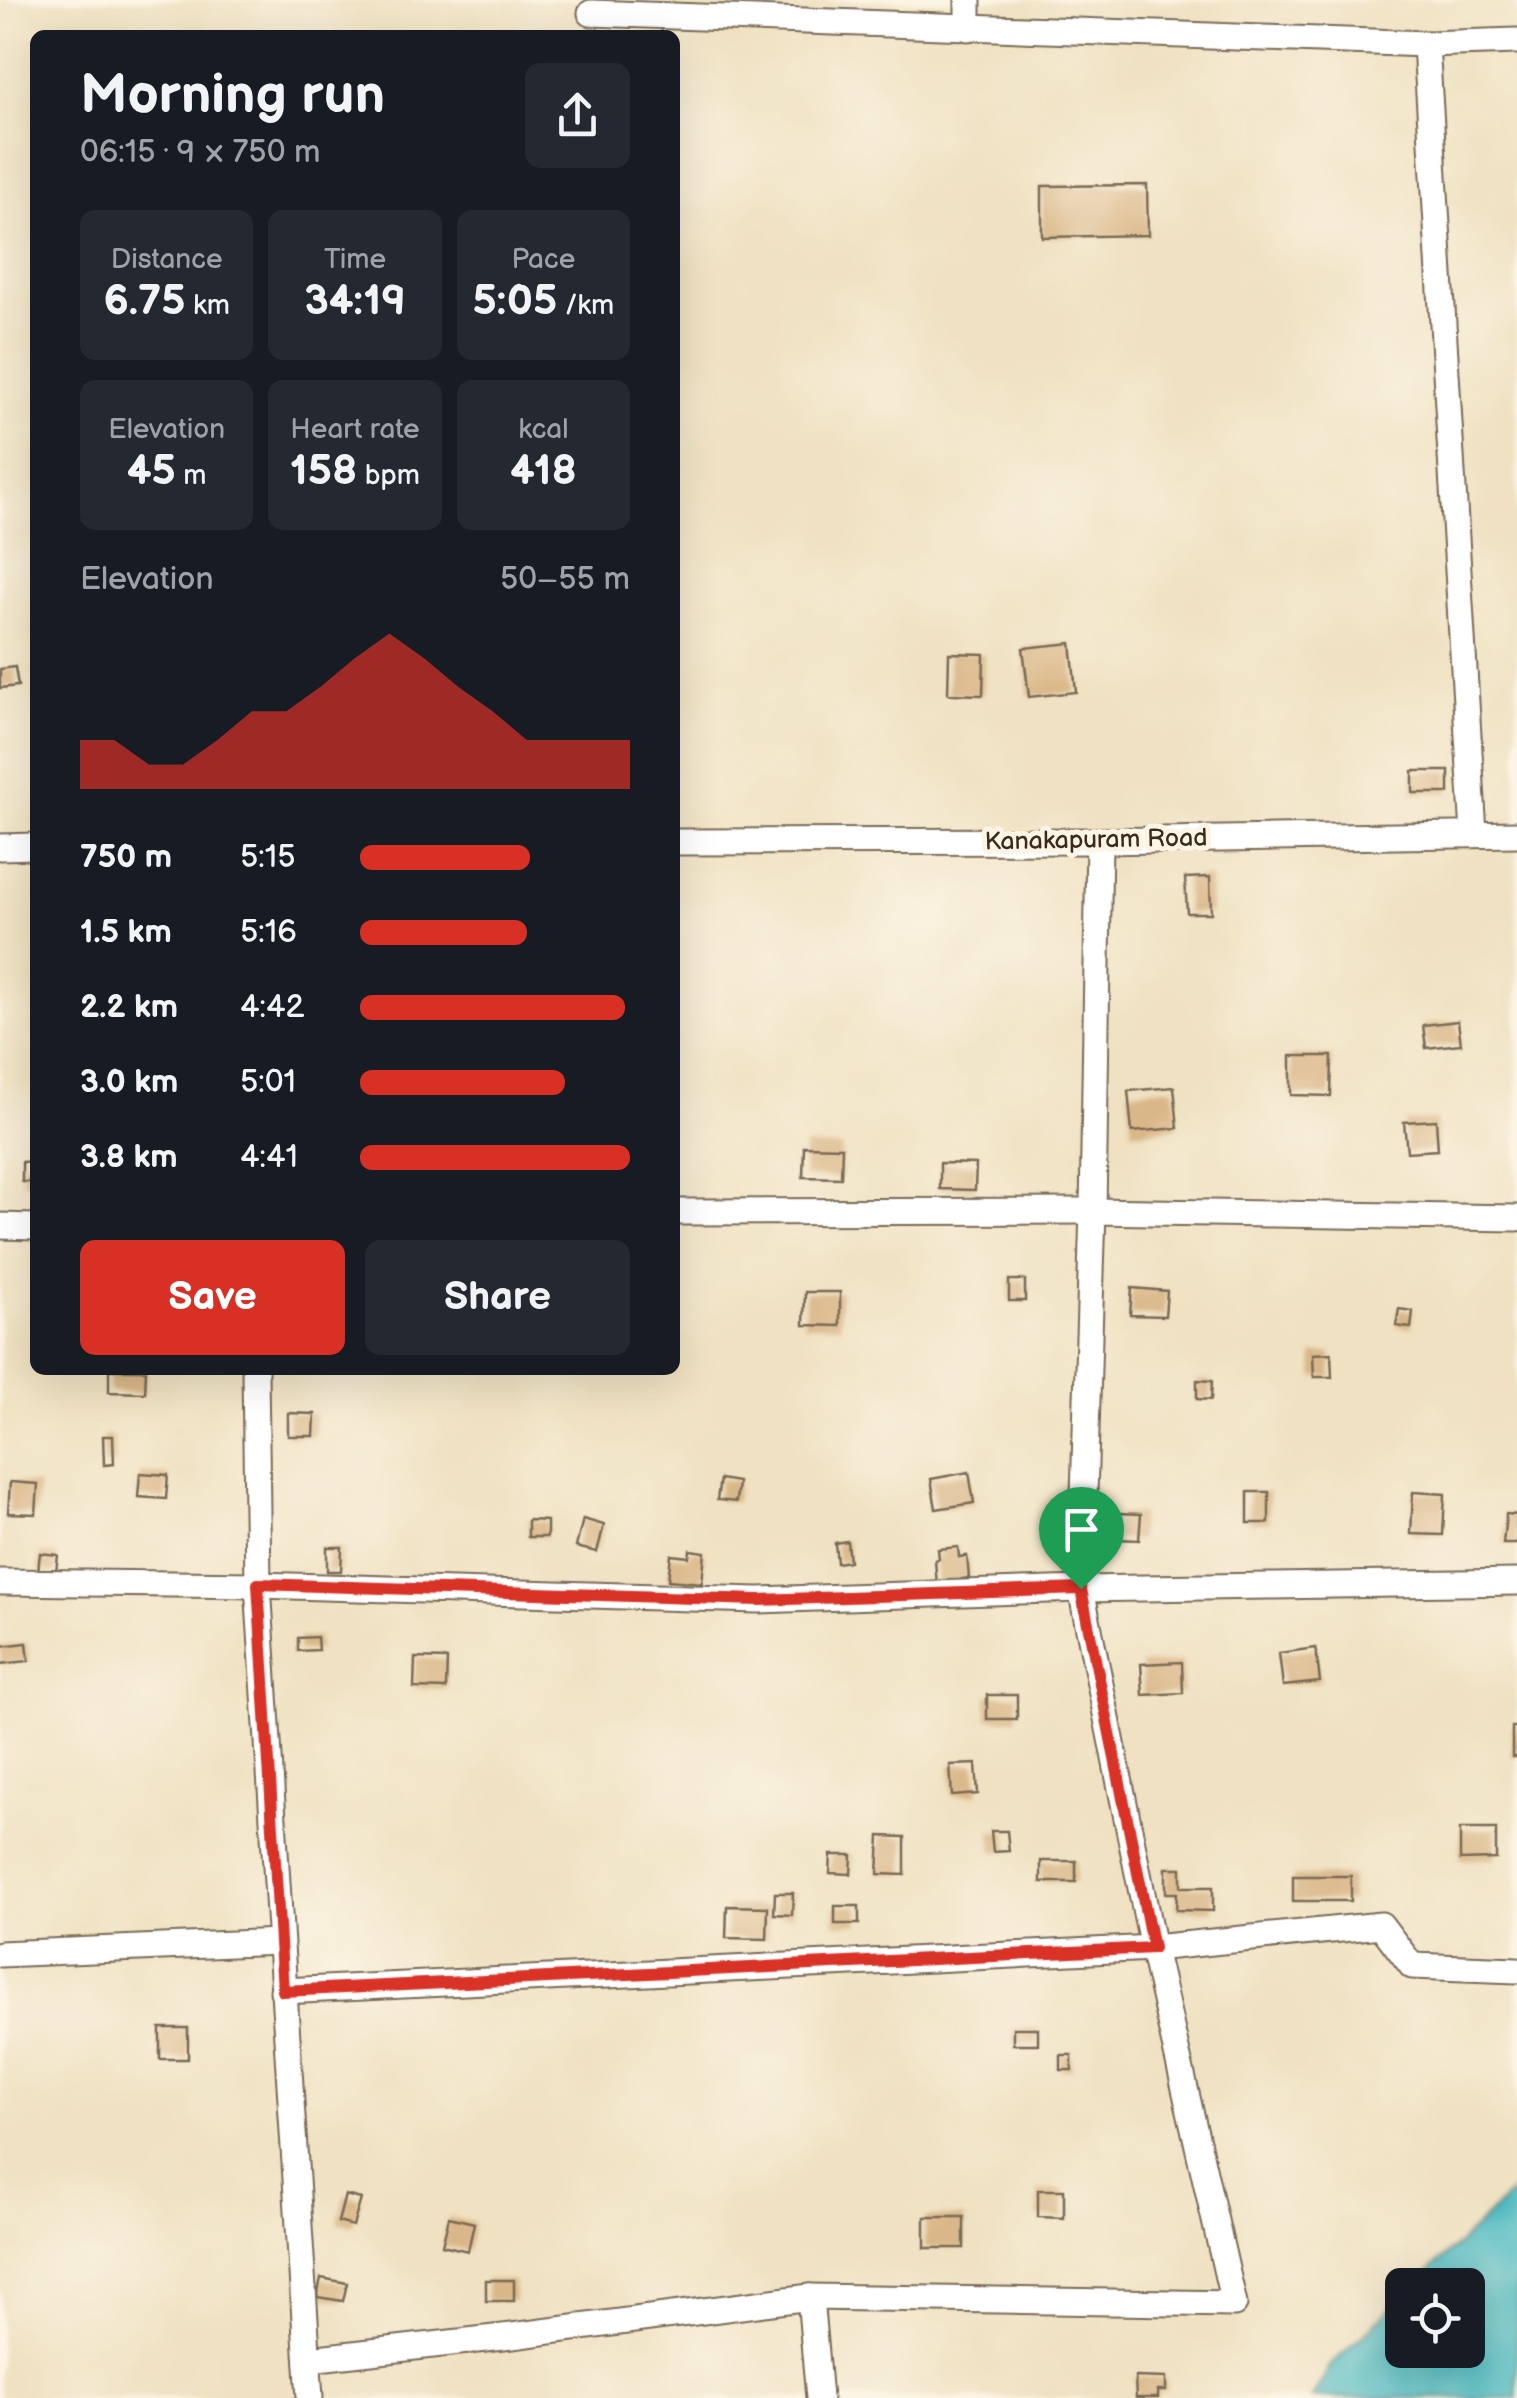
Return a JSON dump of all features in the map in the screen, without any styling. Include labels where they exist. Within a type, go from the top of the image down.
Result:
[{"type":"street","points":[[968,0],[968,28]]},
{"type":"street","points":[[591,13],[1426,44],[1517,42]]},
{"type":"street","points":[[1426,44],[1474,834]]},
{"type":"street","name":"Kanakapuram Road","points":[[680,842],[1099,841],[1517,834]]},
{"type":"street","points":[[309,2359],[810,2297],[1234,2304],[1153,1948],[1081,1589],[1099,841]]},
{"type":"street","points":[[0,846],[30,846]]},
{"type":"street","points":[[680,1212],[1093,1211],[1517,1218]]},
{"type":"street","points":[[0,1226],[30,1227]]},
{"type":"street","points":[[254,1375],[258,1584],[310,2398]]},
{"type":"street","points":[[0,1582],[258,1584],[758,1600],[1081,1589],[1517,1582]]},
{"type":"street","points":[[283,1991],[1153,1948],[1381,1925],[1412,1966],[1517,1970]]},
{"type":"street","points":[[0,1954],[280,1942]]},
{"type":"street","points":[[810,2297],[819,2398]]},
{"type":"water","points":[[1517,2188],[1517,2398],[1312,2398],[1331,2365],[1385,2313],[1385,2368],[1485,2368],[1485,2268],[1433,2268]]},
{"type":"building","points":[[1147,185],[1148,235],[1042,237],[1042,186]]},
{"type":"building","points":[[1071,643],[1076,692],[1029,697],[1023,648]]},
{"type":"building","points":[[949,653],[984,654],[983,695],[948,694]]},
{"type":"building","points":[[15,667],[18,686],[0,688],[0,669]]},
{"type":"building","points":[[1413,771],[1449,771],[1449,793],[1413,793]]},
{"type":"building","points":[[1210,877],[1211,913],[1187,913],[1185,878]]},
{"type":"building","points":[[1458,1021],[1461,1044],[1426,1048],[1423,1025]]},
{"type":"building","points":[[1291,1056],[1332,1056],[1331,1096],[1291,1095]]},
{"type":"building","points":[[1174,1087],[1178,1128],[1132,1132],[1128,1091]]},
{"type":"building","points":[[1436,1120],[1438,1150],[1407,1152],[1404,1122]]},
{"type":"building","points":[[804,1146],[842,1147],[841,1178],[803,1177]]},
{"type":"building","points":[[30,1161],[30,1182],[22,1182],[22,1162]]},
{"type":"building","points":[[940,1163],[976,1164],[975,1190],[940,1189]]},
{"type":"building","points":[[1009,1280],[1025,1280],[1025,1301],[1009,1301]]},
{"type":"building","points":[[1132,1288],[1167,1291],[1165,1316],[1130,1315]]},
{"type":"building","points":[[805,1292],[840,1292],[840,1326],[804,1325]]},
{"type":"building","points":[[1399,1309],[1413,1311],[1411,1328],[1396,1326]]},
{"type":"building","points":[[1331,1353],[1332,1377],[1314,1377],[1313,1354]]},
{"type":"building","points":[[109,1375],[146,1375],[145,1393],[109,1392]]},
{"type":"building","points":[[1197,1380],[1212,1381],[1211,1400],[1197,1399]]},
{"type":"building","points":[[288,1413],[315,1414],[314,1436],[288,1436]]},
{"type":"building","points":[[103,1436],[113,1436],[114,1464],[104,1465]]},
{"type":"building","points":[[969,1472],[974,1503],[936,1509],[931,1479]]},
{"type":"building","points":[[140,1473],[168,1475],[166,1499],[138,1497]]},
{"type":"building","points":[[720,1479],[738,1482],[736,1502],[717,1500]]},
{"type":"building","points":[[10,1482],[38,1484],[36,1514],[8,1513]]},
{"type":"building","points":[[1248,1492],[1269,1492],[1269,1523],[1248,1523]]},
{"type":"building","points":[[1413,1492],[1445,1494],[1443,1535],[1411,1534]]},
{"type":"building","points":[[1118,1513],[1141,1514],[1139,1540],[1117,1539]]},
{"type":"building","points":[[1506,1514],[1517,1515],[1517,1544],[1503,1544]]},
{"type":"building","points":[[583,1519],[604,1525],[597,1552],[576,1547]]},
{"type":"building","points":[[528,1520],[547,1521],[547,1537],[528,1537]]},
{"type":"building","points":[[847,1541],[849,1561],[837,1563],[835,1543]]},
{"type":"building","points":[[327,1547],[342,1547],[341,1571],[327,1571]]},
{"type":"building","points":[[958,1547],[959,1557],[967,1556],[969,1578],[962,1579],[962,1583],[937,1586],[938,1549]]},
{"type":"building","points":[[690,1550],[705,1552],[702,1583],[668,1580],[671,1555],[689,1557]]},
{"type":"building","points":[[40,1553],[58,1555],[56,1572],[38,1571]]},
{"type":"building","points":[[317,1637],[318,1650],[298,1651],[298,1638]]},
{"type":"building","points":[[27,1643],[29,1661],[0,1664],[0,1646]]},
{"type":"building","points":[[1316,1648],[1320,1682],[1283,1686],[1279,1653]]},
{"type":"building","points":[[415,1658],[447,1659],[446,1689],[414,1688]]},
{"type":"building","points":[[1182,1662],[1183,1693],[1143,1695],[1141,1664]]},
{"type":"building","points":[[987,1695],[1017,1695],[1017,1719],[987,1719]]},
{"type":"building","points":[[1512,1727],[1517,1727],[1517,1757],[1512,1757]]},
{"type":"building","points":[[976,1764],[978,1794],[952,1796],[950,1765]]},
{"type":"building","points":[[1460,1829],[1496,1829],[1496,1859],[1460,1860]]},
{"type":"building","points":[[991,1831],[1007,1831],[1009,1851],[993,1852]]},
{"type":"building","points":[[880,1836],[905,1837],[905,1875],[878,1874]]},
{"type":"building","points":[[831,1855],[852,1855],[851,1874],[830,1873]]},
{"type":"building","points":[[1041,1861],[1076,1861],[1076,1882],[1041,1882]]},
{"type":"building","points":[[1166,1868],[1181,1868],[1181,1887],[1213,1887],[1213,1911],[1176,1910],[1177,1893],[1166,1893]]},
{"type":"building","points":[[1293,1876],[1351,1876],[1351,1901],[1293,1901]]},
{"type":"building","points":[[775,1893],[793,1893],[792,1915],[774,1914]]},
{"type":"building","points":[[727,1906],[768,1907],[767,1939],[726,1938]]},
{"type":"building","points":[[835,1906],[859,1906],[859,1924],[835,1924]]},
{"type":"building","points":[[160,2028],[188,2028],[188,2059],[160,2059]]},
{"type":"building","points":[[1013,2028],[1038,2028],[1038,2044],[1013,2044]]},
{"type":"building","points":[[1061,2055],[1072,2055],[1072,2070],[1061,2070]]},
{"type":"building","points":[[1038,2190],[1064,2190],[1064,2218],[1038,2217]]},
{"type":"building","points":[[345,2195],[361,2199],[353,2226],[338,2222]]},
{"type":"building","points":[[449,2217],[474,2223],[468,2251],[442,2245]]},
{"type":"building","points":[[925,2217],[964,2217],[964,2248],[925,2248]]},
{"type":"building","points":[[321,2278],[347,2283],[343,2301],[317,2297]]},
{"type":"building","points":[[486,2280],[514,2280],[514,2301],[486,2301]]},
{"type":"building","points":[[1135,2377],[1166,2378],[1166,2391],[1158,2391],[1158,2398],[1136,2398]]},
{"type":"route","points":[[258,1584],[758,1600],[1081,1589],[1153,1948],[283,1991],[258,1584]]}]
